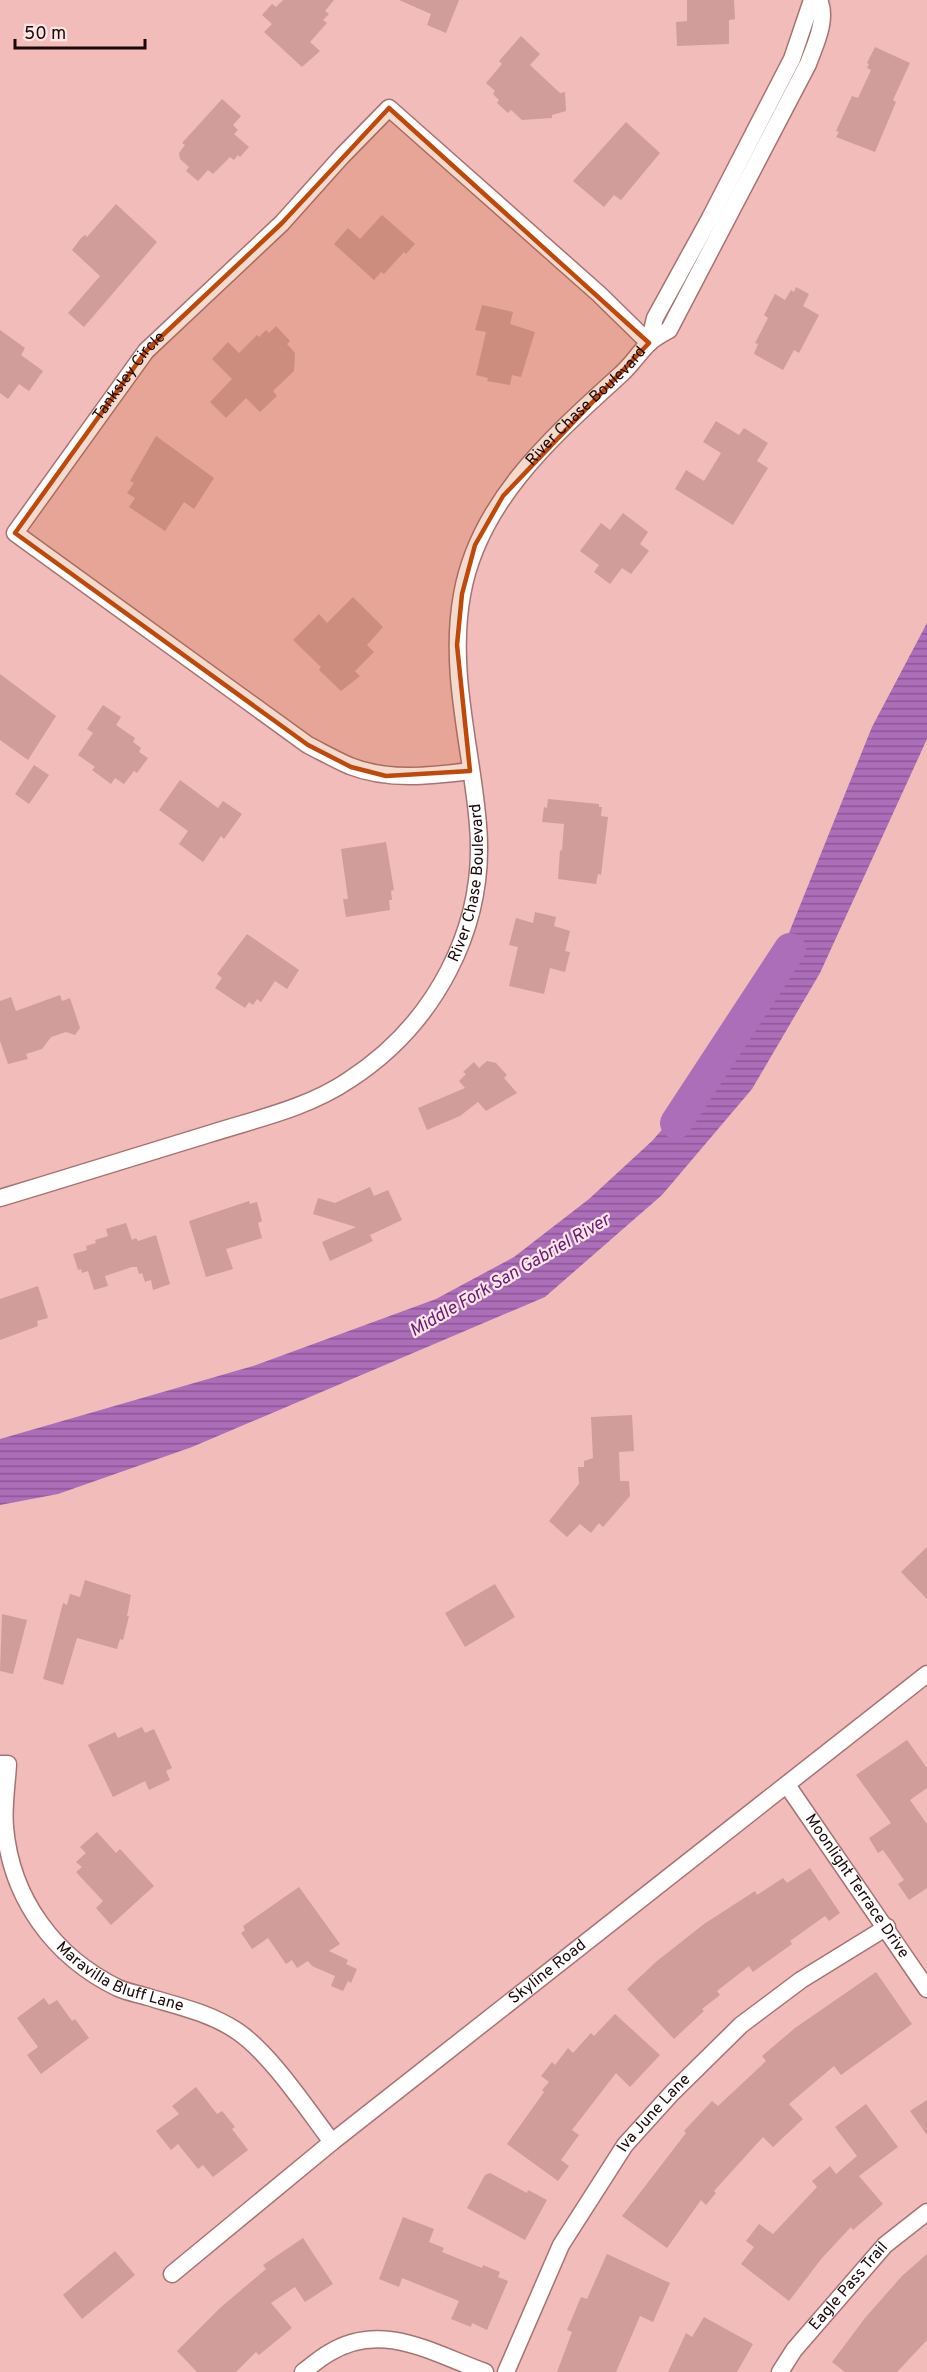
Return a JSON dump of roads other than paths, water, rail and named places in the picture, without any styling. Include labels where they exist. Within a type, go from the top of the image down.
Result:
[{"type":"street","name":"River Chase Boulevard","points":[[649,343],[655,318],[710,218],[792,59],[812,0]]},
{"type":"street","name":"River Chase Boulevard","points":[[0,1198],[294,1108],[347,1082],[387,1053],[424,1012],[455,961],[470,920],[477,876],[478,826],[457,645],[462,594],[475,545],[502,496],[543,449],[626,370],[649,343],[669,330],[808,64],[818,37],[823,9],[819,0]]},
{"type":"street","name":"Tanksley Circle","points":[[470,771],[436,776],[386,776],[351,767],[308,745],[15,533],[146,351],[282,223],[389,108],[599,294],[649,343]]},
{"type":"street","name":"Skyline Road","points":[[172,2274],[332,2142],[927,1674]]},
{"type":"street","name":"Maravilla Bluff Lane","points":[[0,1764],[8,1764],[4,1827],[13,1867],[25,1902],[42,1929],[81,1965],[118,1988],[210,2016],[238,2032],[262,2052],[332,2142]]},
{"type":"street","name":"Moonlight Terrace Drive","points":[[787,1785],[887,1927],[927,1989]]},
{"type":"street","name":"Iva June Lane","points":[[506,2372],[561,2245],[625,2145],[672,2093],[741,2025],[801,1980],[887,1927]]},
{"type":"street","name":"Eagle Pass Trail","points":[[780,2372],[794,2350],[885,2245],[927,2212]]},
{"type":"street","points":[[303,2372],[330,2352],[355,2342],[376,2339],[401,2340],[432,2350],[484,2372]]},
{"type":"water","points":[[927,623],[927,739],[820,973],[752,1089],[662,1195],[545,1297],[192,1447],[58,1494],[0,1505],[0,1439],[253,1366],[436,1299],[514,1257],[589,1199],[652,1141],[728,1055],[772,975],[872,727]]},
{"type":"waterway","name":"Middle Fork San Gabriel River","points":[[676,1123],[790,949]]}]
